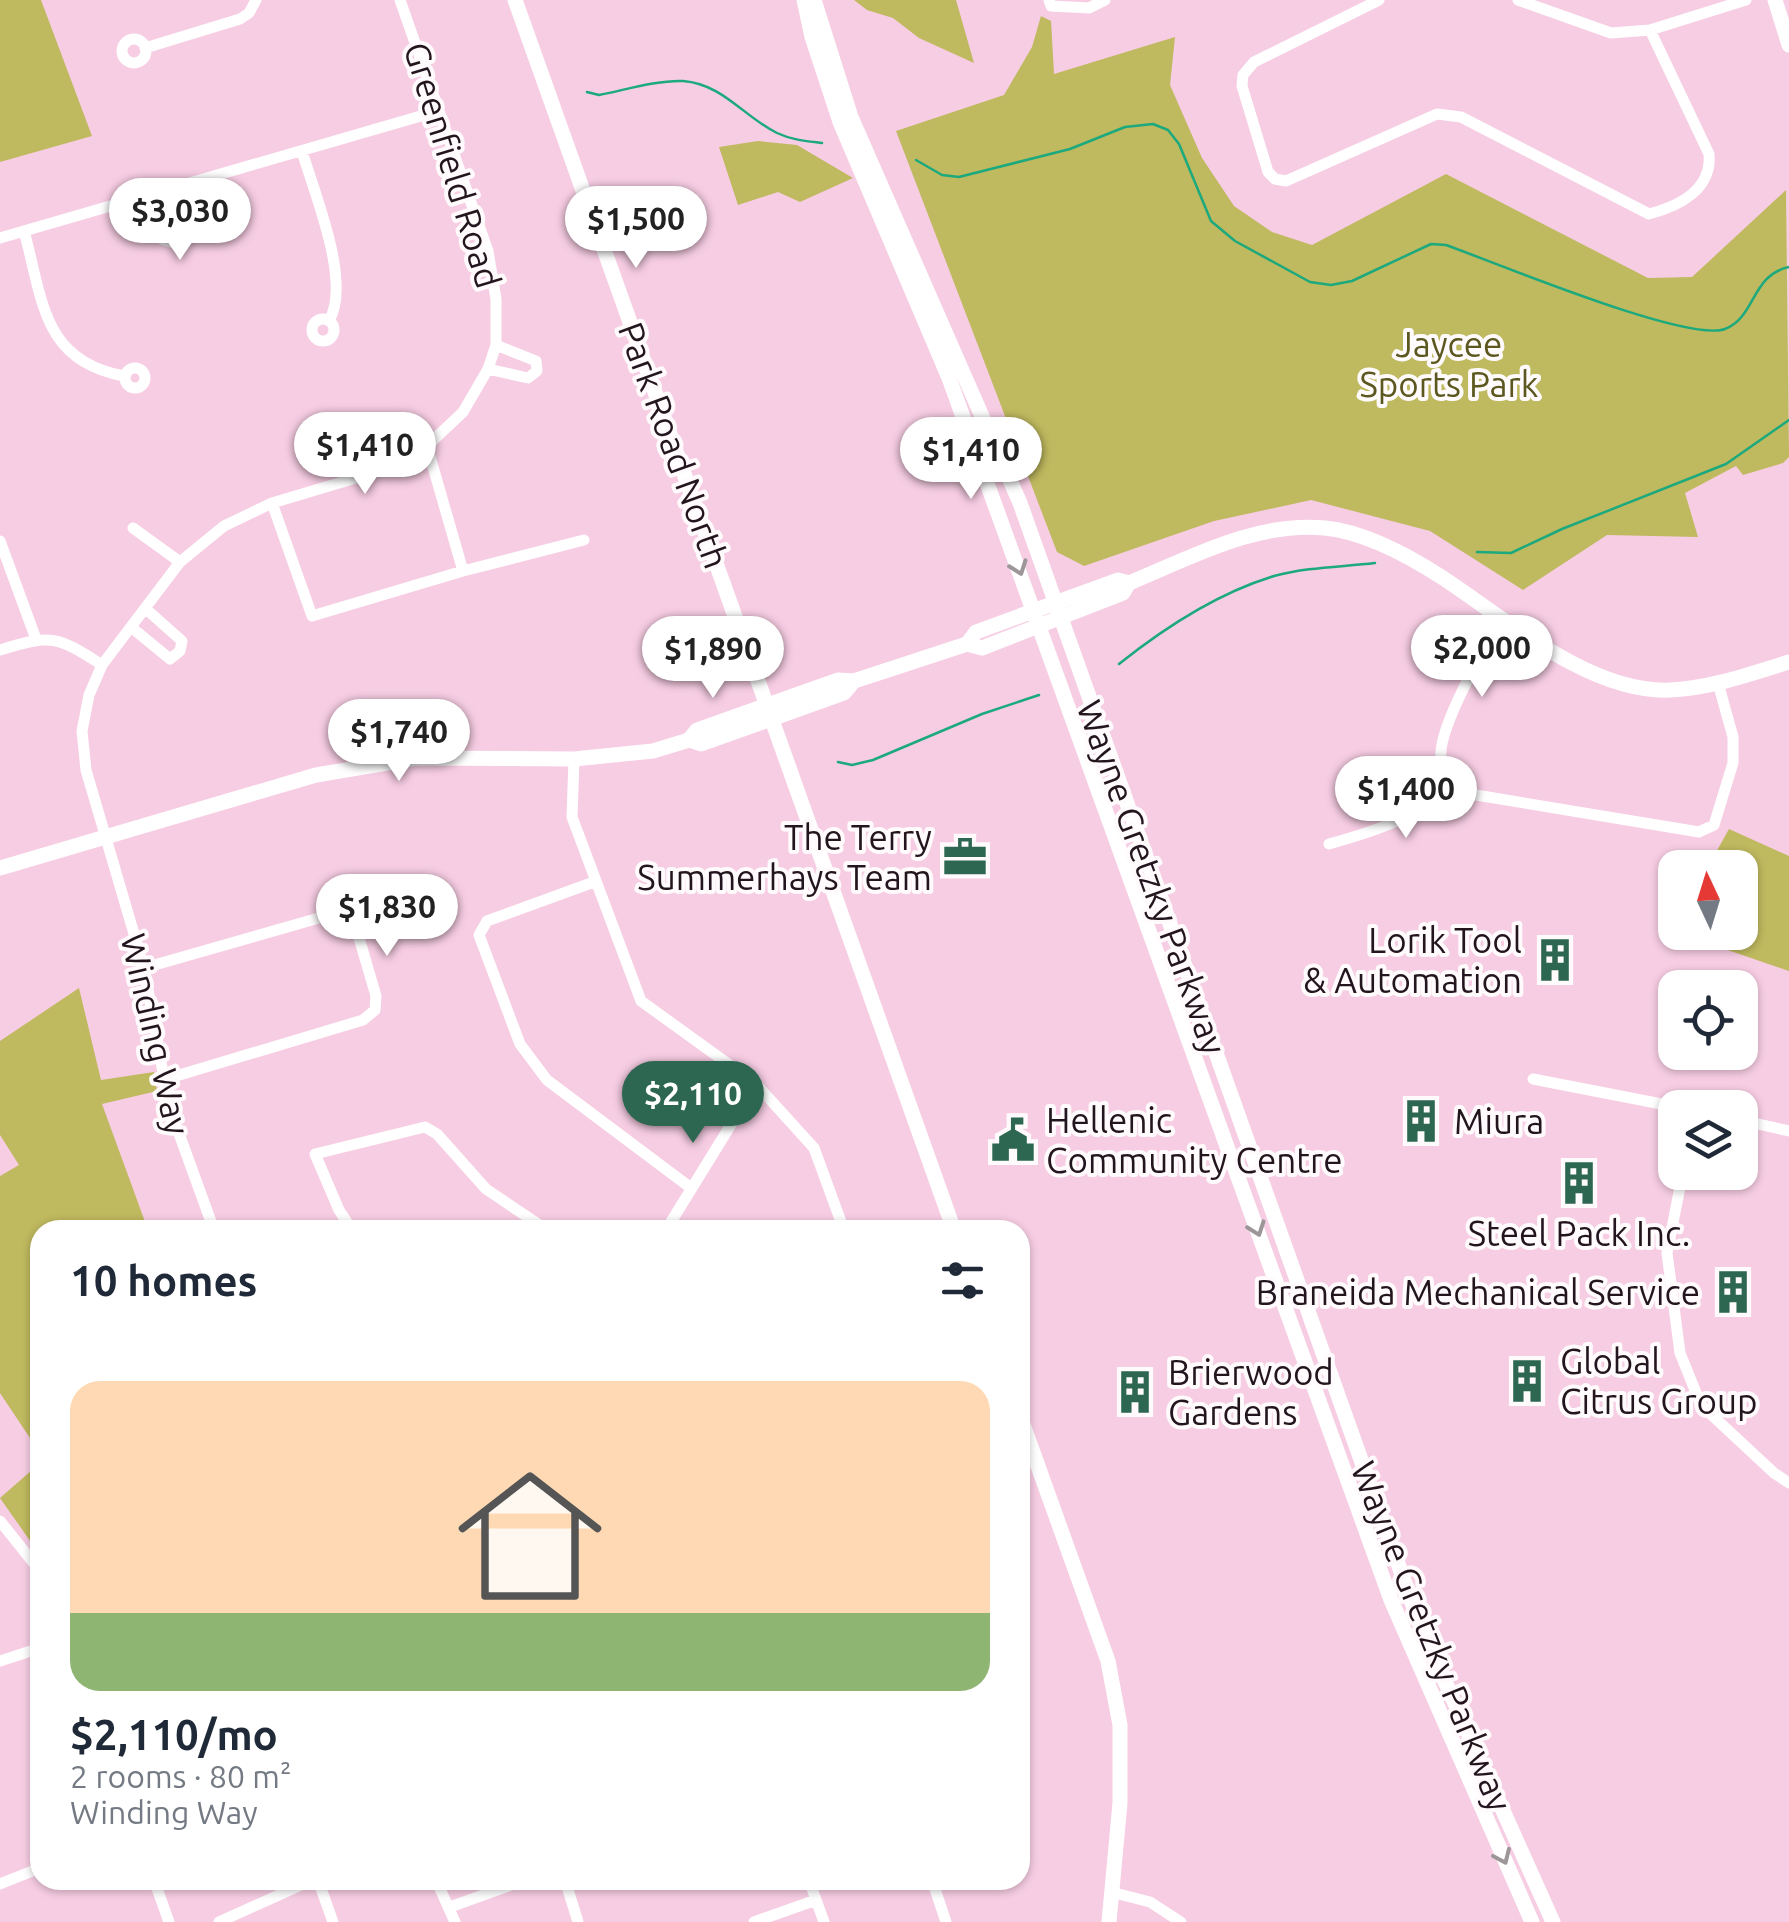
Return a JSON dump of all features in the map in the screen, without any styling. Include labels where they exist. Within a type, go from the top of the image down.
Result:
[{"type":"main road","name":"Park Road North","points":[[515,0],[950,1220]]},
{"type":"main road","name":"Wayne Gretzky Parkway","points":[[804,0],[840,122],[949,378],[1391,1600],[1532,1922]]},
{"type":"main road","name":"Wayne Gretzky Parkway","points":[[814,0],[851,117],[1020,503],[1421,1628],[1553,1922]]},
{"type":"main road","points":[[1775,0],[1789,45]]},
{"type":"main road","points":[[0,868],[316,775],[417,758],[574,758],[654,751],[689,740],[697,730],[770,714],[838,680],[854,681],[967,644],[976,632],[1123,593],[1129,584],[1258,534],[1292,528],[1327,528],[1413,558],[1586,672],[1626,686],[1669,690],[1718,683],[1789,662]]},
{"type":"main road","points":[[1030,1444],[1108,1661],[1120,1725],[1120,1789],[1109,1922]]},
{"type":"street","points":[[146,48],[240,19],[249,13],[256,0]]},
{"type":"street","points":[[1049,0],[1052,6],[1089,8],[1105,0]]},
{"type":"street","points":[[1378,0],[1254,62],[1244,74],[1242,86],[1268,172],[1276,179],[1286,181],[1437,114],[1461,118],[1650,214],[1671,208],[1690,198],[1710,168],[1708,154],[1650,30]]},
{"type":"street","points":[[1518,0],[1611,33],[1650,30],[1746,0]]},
{"type":"street","name":"Greenfield Road","points":[[104,836],[86,770],[82,731],[90,695],[102,665],[180,562],[224,526],[272,503],[386,469],[427,446],[463,412],[488,368],[496,345],[496,298],[488,251],[400,1]]},
{"type":"street","points":[[0,238],[438,112]]},
{"type":"street","points":[[302,151],[338,275],[336,303],[329,321]]},
{"type":"street","points":[[149,195],[162,239],[174,244],[182,234],[170,189]]},
{"type":"street","points":[[24,231],[57,340],[82,363],[124,376]]},
{"type":"street","points":[[488,368],[528,378],[536,371],[536,361],[496,345]]},
{"type":"street","points":[[427,446],[463,570]]},
{"type":"street","points":[[272,503],[312,616],[463,570],[584,540]]},
{"type":"street","points":[[133,528],[180,562]]},
{"type":"street","points":[[0,540],[36,639]]},
{"type":"street","points":[[131,626],[170,658],[180,651],[182,641],[146,608]]},
{"type":"street","points":[[1504,618],[1444,733],[1441,759],[1456,783],[1470,794],[1699,832],[1714,825],[1733,762],[1733,737],[1718,683]]},
{"type":"street","points":[[0,650],[36,639],[68,644],[102,665]]},
{"type":"street","points":[[574,758],[572,818],[641,1001],[756,1084],[814,1148],[840,1220]]},
{"type":"street","points":[[1329,844],[1390,826],[1419,812],[1456,783]]},
{"type":"street","name":"Winding Way","points":[[104,836],[144,968],[174,1123],[210,1220]]},
{"type":"street","points":[[594,882],[487,921],[479,935],[520,1044],[547,1080],[691,1188]]},
{"type":"street","points":[[144,968],[334,912],[348,916],[355,924],[376,996],[373,1014],[363,1020],[166,1079]]},
{"type":"street","points":[[1533,1079],[1658,1103]]},
{"type":"street","points":[[672,1220],[756,1084]]},
{"type":"street","points":[[1758,1124],[1789,1131]]},
{"type":"street","points":[[346,1220],[315,1154],[419,1126],[437,1134],[486,1189],[532,1220]]},
{"type":"street","points":[[1679,1190],[1667,1254],[1680,1353],[1701,1405],[1789,1483]]},
{"type":"street","points":[[0,1521],[30,1558]]},
{"type":"street","points":[[0,1662],[30,1652]]},
{"type":"street","points":[[0,1882],[30,1872]]},
{"type":"street","points":[[158,1890],[169,1922]]},
{"type":"street","points":[[219,1922],[292,1890]]},
{"type":"street","points":[[319,1890],[333,1922]]},
{"type":"street","points":[[441,1890],[456,1922]]},
{"type":"street","points":[[450,1907],[497,1890]]},
{"type":"street","points":[[568,1890],[578,1922]]},
{"type":"street","points":[[812,1890],[824,1922]]},
{"type":"street","points":[[935,1890],[946,1922]]},
{"type":"street","points":[[1111,1892],[1150,1902],[1180,1922]]},
{"type":"street","points":[[754,1922],[816,1900]]},
{"type":"green space","points":[[0,0],[41,0],[92,136],[0,162]]},
{"type":"green space","points":[[854,0],[956,0],[974,63],[919,38],[893,18],[867,10]]},
{"type":"green space","name":"Jaycee Sports Park","points":[[1041,16],[1051,21],[1054,74],[1175,37],[1170,85],[1202,158],[1234,206],[1272,232],[1312,245],[1446,174],[1648,278],[1692,277],[1786,190],[1789,457],[1783,463],[1743,475],[1736,466],[1685,493],[1698,537],[1607,535],[1523,590],[1430,531],[1311,500],[1214,521],[1084,566],[1057,552],[896,131],[1004,95],[1032,47]]},
{"type":"green space","points":[[758,141],[797,145],[853,178],[800,202],[778,192],[738,205],[719,147]]},
{"type":"green space","points":[[1729,829],[1789,856],[1789,971],[1728,950],[1758,950],[1758,850],[1717,850]]},
{"type":"green space","points":[[79,988],[101,1080],[154,1072],[157,1091],[102,1104],[144,1220],[30,1220],[30,1438],[0,1393],[0,1176],[19,1165],[0,1135],[0,1041]]},
{"type":"green space","points":[[30,1472],[30,1541],[0,1498]]},
{"type":"waterway","points":[[587,92],[599,95],[673,81],[697,83],[722,95],[777,133],[822,143]]},
{"type":"waterway","points":[[916,160],[942,175],[959,177],[1070,149],[1125,127],[1153,124],[1168,130],[1179,144],[1211,221],[1235,241],[1310,282],[1331,285],[1352,281],[1431,244],[1446,245],[1633,313],[1704,330],[1725,329],[1735,323],[1767,278],[1789,267]]},
{"type":"waterway","points":[[1477,552],[1511,553],[1726,464],[1789,420]]},
{"type":"waterway","points":[[1119,664],[1192,613],[1253,583],[1299,571],[1375,563]]},
{"type":"waterway","points":[[838,762],[852,765],[873,760],[982,714],[1039,695]]},
{"type":"place","name":"The Terry Summerhays Team","points":[[965,857]]},
{"type":"place","name":"Lorik Tool & Automation","points":[[1555,960]]},
{"type":"place","name":"Miura","points":[[1421,1121]]},
{"type":"place","name":"Hellenic Community Centre","points":[[1013,1140]]},
{"type":"place","name":"Steel Pack Inc.","points":[[1579,1183]]},
{"type":"place","name":"Braneida Mechanical Service","points":[[1733,1292]]},
{"type":"place","name":"Global Citrus Group","points":[[1527,1381]]},
{"type":"place","name":"Brierwood Gardens","points":[[1135,1392]]}]
